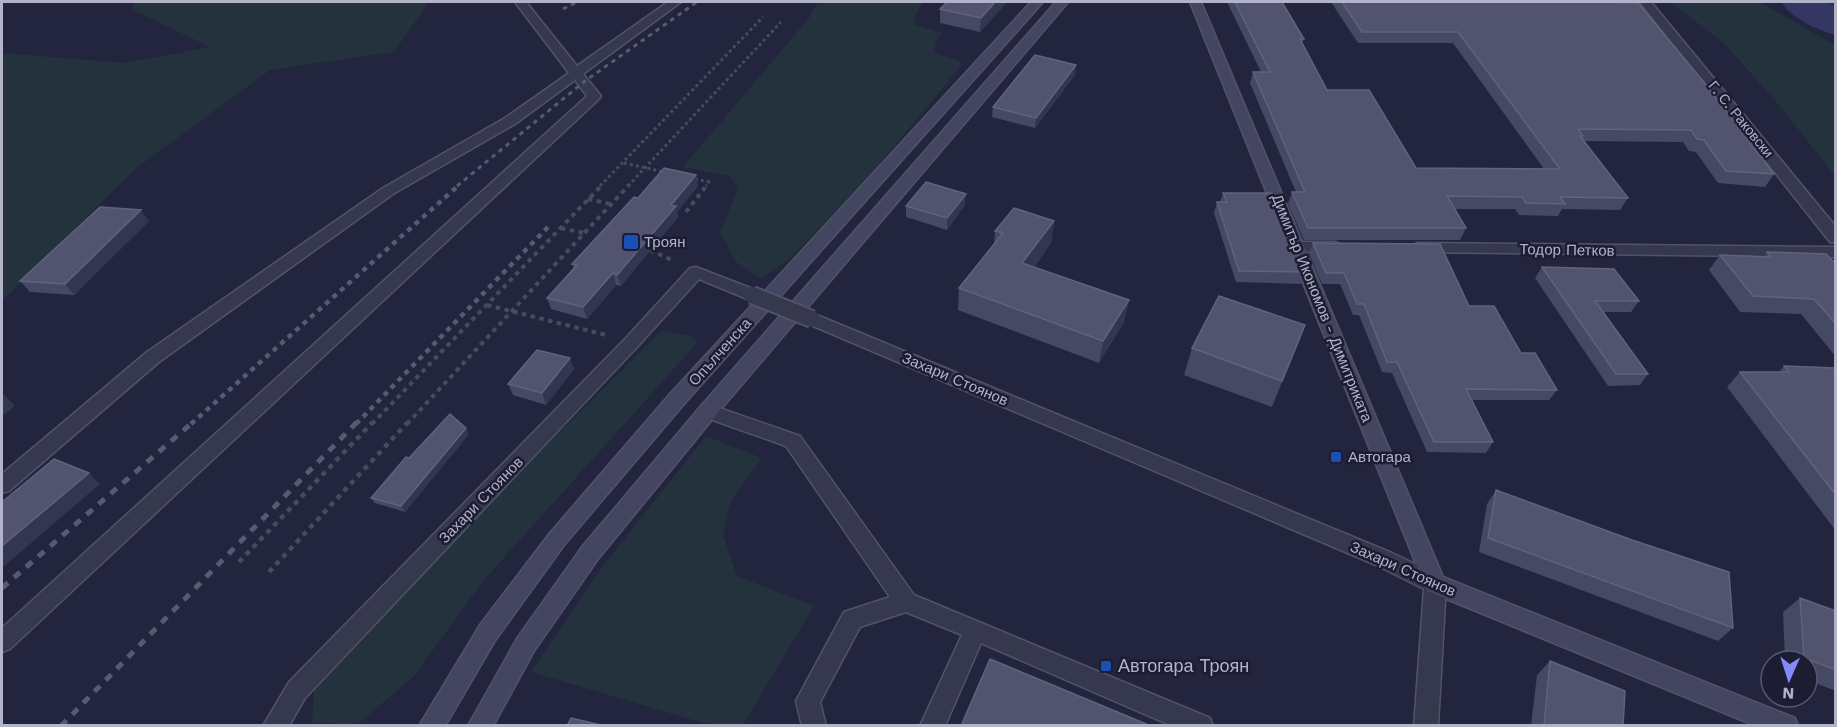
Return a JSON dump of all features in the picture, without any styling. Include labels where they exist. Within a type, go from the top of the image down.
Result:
[{"type":"street","points":[[2,642],[594,96],[520,2]]},
{"type":"street","points":[[2,486],[153,357],[388,191],[510,121],[675,2]]},
{"type":"street","name":"Опълченска","points":[[431,726],[488,632],[556,539],[685,391],[1037,2]]},
{"type":"street","name":"Опълченска","points":[[480,726],[526,644],[590,553],[708,411],[1062,2]]},
{"type":"street","name":"Димитър Икономов - Димитриката","points":[[1195,2],[1298,247],[1435,584],[1426,726]]},
{"type":"street","name":"Г. С. Раковски","points":[[1644,3],[1836,238]]},
{"type":"street","points":[[1298,247],[1358,248]]},
{"type":"street","name":"Тодор Петков","points":[[1406,248],[1836,252]]},
{"type":"street","name":"Захари Стоянов","points":[[275,726],[297,690],[633,342],[696,272],[1384,559],[1435,584],[1786,726]]},
{"type":"street","points":[[708,411],[793,441],[906,602],[1201,726]]},
{"type":"street","points":[[814,726],[808,701],[852,619],[906,602]]},
{"type":"street","points":[[932,726],[976,630]]},
{"type":"path","points":[[239,562],[763,17]]},
{"type":"path","points":[[269,572],[780,22]]},
{"type":"path","points":[[624,163],[666,173]]},
{"type":"path","points":[[686,212],[709,182],[688,177]]},
{"type":"path","points":[[588,199],[611,205]]},
{"type":"path","points":[[561,228],[585,234]]},
{"type":"path","points":[[487,305],[633,342]]},
{"type":"shaded area","points":[[133,2],[429,2],[394,52],[270,70],[135,169],[2,301],[2,53],[125,63],[210,47],[133,10]]},
{"type":"shaded area","points":[[819,2],[924,2],[914,17],[915,25],[942,33],[936,42],[934,53],[961,61],[961,66],[872,173],[791,258],[761,279],[736,262],[720,232],[738,188],[730,176],[683,167],[809,18]]},
{"type":"shaded area","points":[[1670,2],[1759,2],[1835,45],[1835,176],[1784,111],[1725,44]]},
{"type":"shaded area","points":[[662,330],[691,336],[698,342],[484,580],[414,676],[357,725],[312,723],[314,689],[410,581]]},
{"type":"shaded area","points":[[706,436],[762,458],[731,501],[723,535],[737,576],[814,606],[743,725],[710,725],[531,672],[602,567]]},
{"type":"building","points":[[947,2],[995,2],[981,18],[940,9]]},
{"type":"building","points":[[1235,2],[1282,2],[1304,39],[1300,39],[1327,90],[1369,90],[1416,168],[1560,169],[1458,32],[1362,32],[1342,2],[1638,3],[1707,86],[1774,174],[1726,171],[1704,140],[1697,139],[1691,130],[1578,129],[1583,136],[1580,136],[1628,198],[1560,197],[1565,204],[1526,203],[1522,197],[1447,196],[1466,228],[1308,228],[1292,192],[1305,192],[1253,72],[1270,72]]},
{"type":"building","points":[[1035,55],[1076,65],[1036,118],[993,107]]},
{"type":"building","points":[[664,168],[696,175],[671,205],[676,206],[617,275],[613,273],[583,307],[547,298],[577,265],[572,264],[634,197],[638,198]]},
{"type":"building","points":[[926,182],[966,194],[947,218],[906,206]]},
{"type":"building","points":[[1223,193],[1272,193],[1305,272],[1239,271],[1217,202],[1227,202]]},
{"type":"building","points":[[100,207],[141,210],[65,284],[20,281]]},
{"type":"building","points":[[1014,208],[1054,221],[1022,263],[1129,300],[1103,341],[959,288],[1003,233],[995,231]]},
{"type":"building","points":[[1313,243],[1440,244],[1469,306],[1494,306],[1521,353],[1535,353],[1557,390],[1466,389],[1493,442],[1434,442],[1397,362],[1387,362],[1364,304],[1357,304],[1344,273],[1326,273]]},
{"type":"building","points":[[1767,252],[1826,254],[1836,264],[1836,324],[1814,299],[1753,296],[1720,255],[1771,257]]},
{"type":"building","points":[[1542,267],[1614,269],[1639,301],[1595,301],[1648,374],[1616,374]]},
{"type":"building","points":[[1219,296],[1305,325],[1282,381],[1192,348]]},
{"type":"building","points":[[537,350],[570,358],[542,393],[508,384]]},
{"type":"building","points":[[1784,366],[1836,368],[1836,495],[1740,372],[1789,372]]},
{"type":"building","points":[[450,414],[466,428],[401,506],[371,498],[406,457],[409,458]]},
{"type":"building","points":[[54,459],[89,473],[2,546],[2,502]]},
{"type":"building","points":[[1496,490],[1632,540],[1729,572],[1733,628],[1488,538]]},
{"type":"building","points":[[1800,598],[1836,611],[1836,670],[1819,664],[1819,649],[1803,649]]},
{"type":"building","points":[[990,659],[1151,726],[961,726]]},
{"type":"building","points":[[1550,661],[1625,691],[1623,726],[1544,726]]},
{"type":"building","points":[[571,718],[605,726],[567,726]]},
{"type":"waterway","points":[[1800,2],[1836,23]]},
{"type":"railway","points":[[563,9],[577,2]]},
{"type":"railway","points":[[457,186],[585,81],[697,2]]},
{"type":"railway","points":[[191,424],[459,185]]},
{"type":"railway","points":[[356,424],[548,227]]},
{"type":"railway","points":[[2,588],[193,422]]},
{"type":"railway","points":[[61,726],[357,422]]},
{"type":"place","name":"Троян","points":[[631,242]]},
{"type":"place","name":"Автогара","points":[[1336,457]]},
{"type":"place","name":"Автогара Троян","points":[[1106,666]]}]
